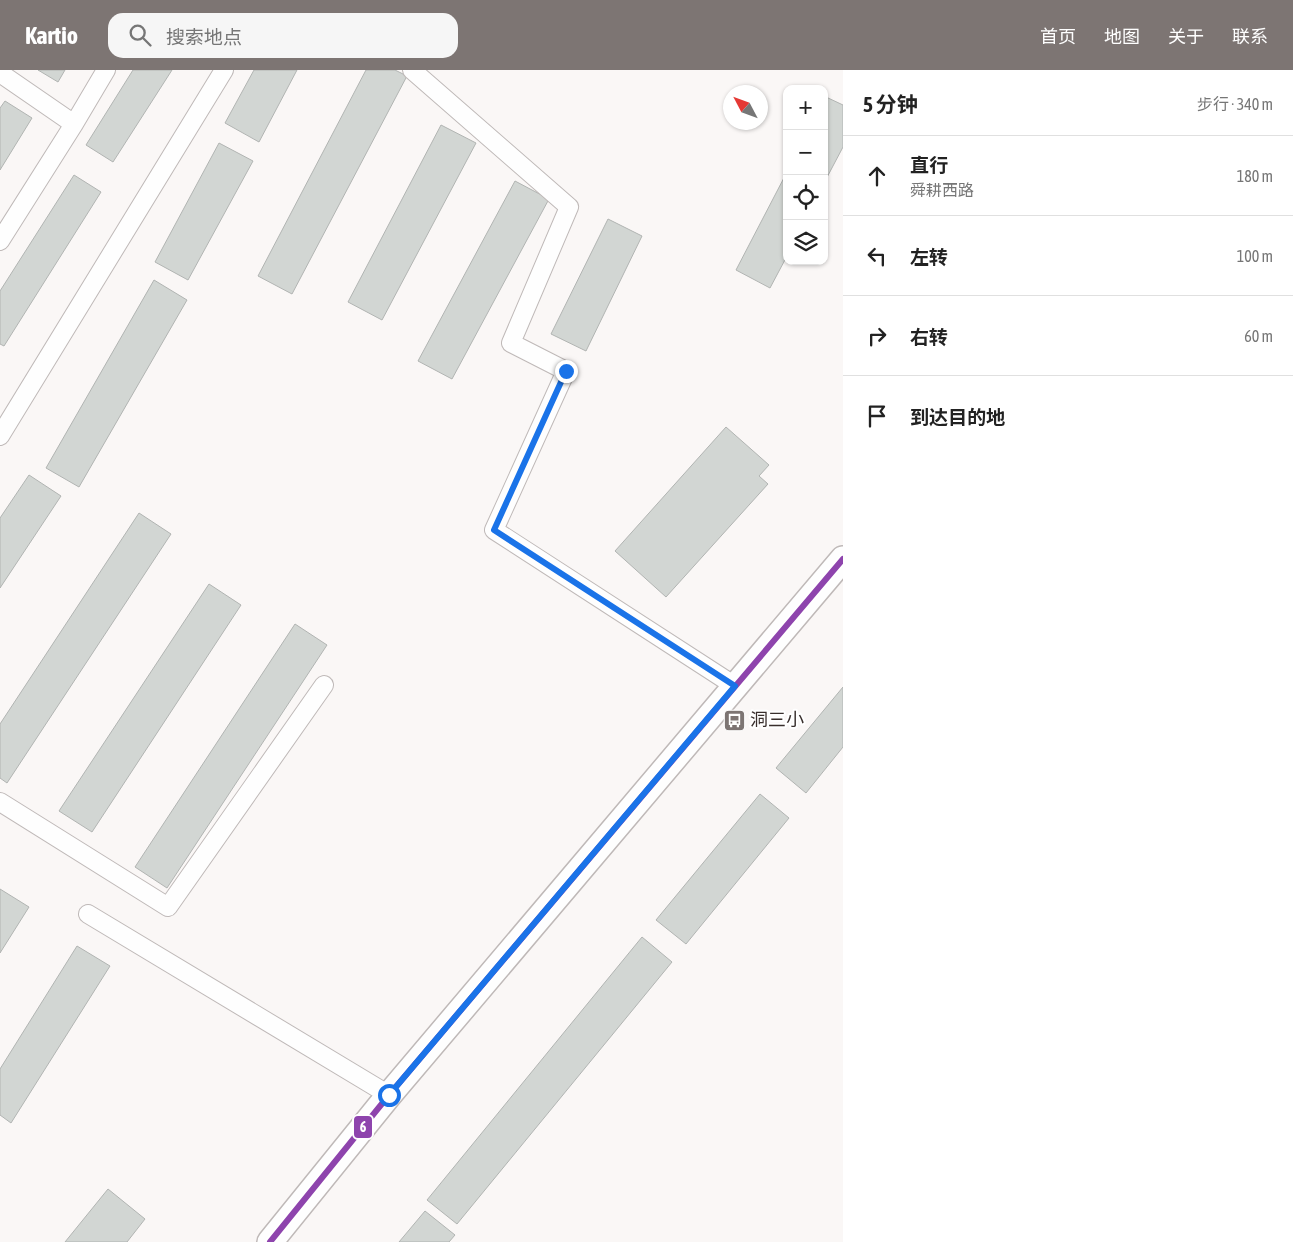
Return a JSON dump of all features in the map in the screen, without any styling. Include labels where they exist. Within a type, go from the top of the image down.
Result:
[{"type":"main road","points":[[270,1242],[389,1095],[843,559]]},
{"type":"street","points":[[0,241],[106,70]]},
{"type":"street","points":[[0,436],[224,70]]},
{"type":"street","points":[[412,70],[568,207],[511,343],[566,371],[494,530],[735,686]]},
{"type":"street","points":[[0,73],[74,124]]},
{"type":"street","points":[[0,802],[168,907],[324,685]]},
{"type":"street","points":[[88,914],[389,1095]]},
{"type":"building","points":[[38,70],[65,70],[58,82]]},
{"type":"building","points":[[133,70],[172,70],[113,162],[86,145]]},
{"type":"building","points":[[254,70],[297,70],[259,142],[225,123]]},
{"type":"building","points":[[366,70],[395,70],[407,76],[292,294],[258,276]]},
{"type":"building","points":[[828,98],[843,105],[843,147],[828,175]]},
{"type":"building","points":[[5,101],[32,118],[0,170],[0,108]]},
{"type":"building","points":[[441,125],[476,143],[382,320],[348,302]]},
{"type":"building","points":[[219,143],[253,161],[188,280],[155,262]]},
{"type":"building","points":[[74,175],[101,192],[4,346],[0,344],[0,291]]},
{"type":"building","points":[[783,180],[783,264],[770,288],[736,270]]},
{"type":"building","points":[[515,181],[549,199],[452,379],[418,361]]},
{"type":"building","points":[[608,219],[642,236],[586,351],[551,334]]},
{"type":"building","points":[[154,280],[187,300],[79,487],[46,468]]},
{"type":"building","points":[[726,427],[769,465],[759,476],[768,484],[666,597],[615,551]]},
{"type":"building","points":[[29,475],[61,496],[0,588],[0,518]]},
{"type":"building","points":[[139,513],[171,534],[7,783],[0,778],[0,724]]},
{"type":"building","points":[[209,584],[241,605],[92,832],[59,811]]},
{"type":"building","points":[[295,624],[327,645],[167,888],[135,867]]},
{"type":"building","points":[[843,687],[843,747],[806,793],[776,768]]},
{"type":"building","points":[[760,794],[789,818],[686,944],[656,920]]},
{"type":"building","points":[[0,889],[29,907],[0,953]]},
{"type":"building","points":[[642,937],[672,962],[457,1224],[427,1200]]},
{"type":"building","points":[[77,946],[110,966],[11,1123],[0,1115],[0,1069]]},
{"type":"building","points":[[108,1189],[145,1219],[127,1242],[65,1242]]},
{"type":"building","points":[[425,1211],[455,1235],[449,1242],[399,1242]]},
{"type":"transit line","name":"6","points":[[270,1242],[389,1095],[843,559]]},
{"type":"place","name":"洞三小","points":[[734,720]]},
{"type":"route","points":[[389,1095],[735,686],[494,530],[566,371]]}]
